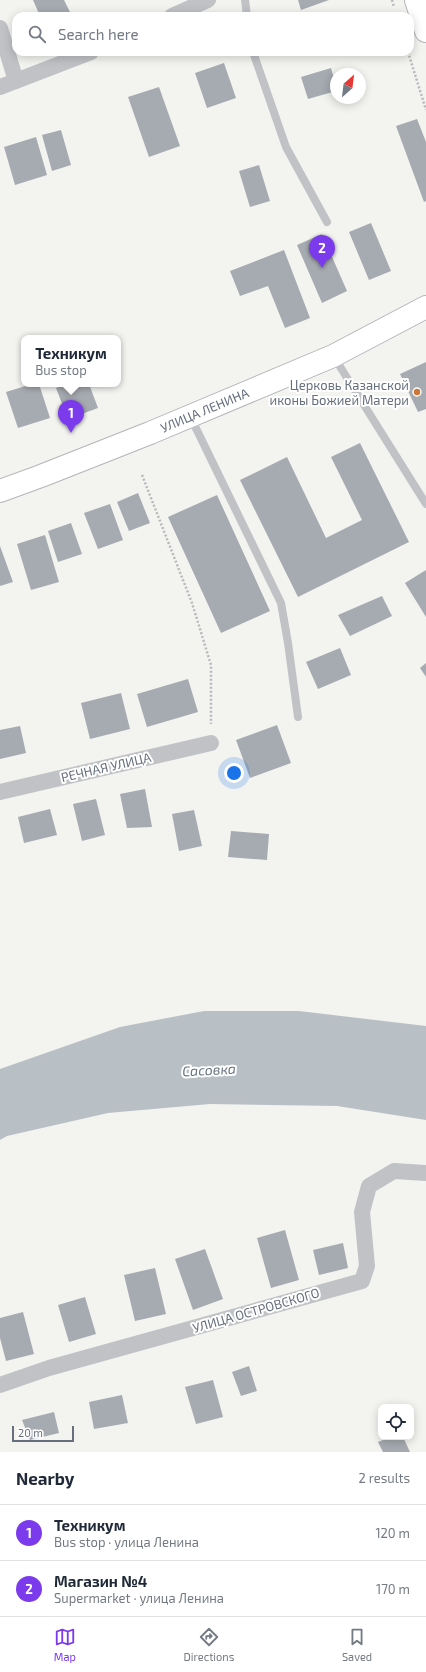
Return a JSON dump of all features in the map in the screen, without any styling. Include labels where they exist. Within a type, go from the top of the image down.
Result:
[{"type":"main road","points":[[416,0],[426,31]]},
{"type":"main road","name":"УЛИЦА ЛЕНИНА","points":[[0,491],[190,417],[333,356],[426,307]]},
{"type":"street","points":[[181,12],[208,0]]},
{"type":"street","points":[[0,28],[16,81]]},
{"type":"street","points":[[0,87],[81,56]]},
{"type":"street","name":"РЕЧНАЯ УЛИЦА","points":[[0,792],[211,743]]},
{"type":"street","name":"УЛИЦА ОСТРОВСКОГО","points":[[0,1385],[49,1368],[362,1281],[367,1266],[362,1212],[369,1186],[394,1171],[426,1172]]},
{"type":"lane","points":[[245,0],[246,12]]},
{"type":"lane","points":[[254,56],[286,147],[327,222]]},
{"type":"lane","points":[[333,356],[426,504]]},
{"type":"lane","points":[[190,417],[281,603],[298,717]]},
{"type":"path","points":[[409,56],[426,110]]},
{"type":"path","points":[[142,475],[192,603],[211,665],[211,743]]},
{"type":"water","name":"Сасовка","points":[[204,1011],[299,1011],[426,1026],[426,1120],[337,1106],[210,1104],[108,1113],[7,1136],[0,1140],[0,1069],[120,1027]]},
{"type":"building","points":[[33,0],[64,0],[70,12],[38,12]]},
{"type":"building","points":[[298,0],[329,0],[301,10]]},
{"type":"building","points":[[224,63],[236,98],[207,108],[195,73]]},
{"type":"building","points":[[330,68],[330,93],[308,99],[301,77]]},
{"type":"building","points":[[159,87],[180,146],[149,157],[128,97]]},
{"type":"building","points":[[417,119],[426,142],[426,201],[424,202],[396,126]]},
{"type":"building","points":[[61,130],[71,165],[52,171],[42,135]]},
{"type":"building","points":[[36,137],[47,175],[15,185],[4,147]]},
{"type":"building","points":[[259,165],[270,201],[250,207],[239,171]]},
{"type":"building","points":[[371,223],[391,271],[369,280],[349,232]]},
{"type":"building","points":[[322,234],[347,291],[322,303],[297,245]]},
{"type":"building","points":[[284,250],[310,318],[285,328],[268,286],[240,296],[230,271]]},
{"type":"building","name":"Церковь Казанской иконы Божией Матери","points":[[426,362],[426,409],[418,412],[400,374]]},
{"type":"building","points":[[22,387],[40,387],[50,418],[18,428],[6,392]]},
{"type":"building","points":[[90,387],[98,408],[68,419],[56,388]]},
{"type":"building","points":[[360,443],[409,542],[298,597],[240,480],[287,457],[326,538],[362,520],[331,457]]},
{"type":"building","points":[[138,493],[150,523],[129,531],[117,502]]},
{"type":"building","points":[[217,495],[270,611],[221,633],[168,517]]},
{"type":"building","points":[[110,504],[123,540],[98,549],[84,513]]},
{"type":"building","points":[[71,523],[82,554],[58,562],[48,531]]},
{"type":"building","points":[[45,535],[59,582],[31,590],[17,544]]},
{"type":"building","points":[[0,546],[13,582],[0,586]]},
{"type":"building","points":[[426,570],[426,617],[405,583]]},
{"type":"building","points":[[382,596],[392,616],[350,636],[338,615]]},
{"type":"building","points":[[340,648],[351,675],[318,689],[306,662]]},
{"type":"building","points":[[426,663],[426,677],[420,668]]},
{"type":"building","points":[[188,679],[198,712],[147,727],[137,694]]},
{"type":"building","points":[[121,693],[130,729],[90,739],[81,703]]},
{"type":"building","points":[[277,725],[291,763],[250,778],[236,740]]},
{"type":"building","points":[[20,726],[26,753],[0,759],[0,730]]},
{"type":"building","points":[[145,789],[152,827],[127,828],[120,794]]},
{"type":"building","points":[[96,799],[105,835],[82,841],[73,804]]},
{"type":"building","points":[[50,809],[57,835],[24,843],[18,817]]},
{"type":"building","points":[[194,810],[202,846],[179,851],[172,814]]},
{"type":"building","points":[[231,831],[269,834],[267,860],[228,857]]},
{"type":"building","points":[[285,1230],[299,1280],[271,1288],[257,1238]]},
{"type":"building","points":[[343,1243],[348,1268],[319,1275],[313,1250]]},
{"type":"building","points":[[205,1249],[223,1299],[193,1310],[175,1259]]},
{"type":"building","points":[[155,1268],[166,1314],[135,1321],[124,1275]]},
{"type":"building","points":[[85,1297],[96,1334],[69,1342],[58,1305]]},
{"type":"building","points":[[23,1312],[34,1354],[6,1361],[0,1338],[0,1318]]},
{"type":"building","points":[[249,1366],[257,1391],[241,1396],[232,1372]]},
{"type":"building","points":[[213,1380],[223,1417],[196,1424],[185,1387]]},
{"type":"building","points":[[122,1395],[128,1423],[94,1429],[89,1402]]},
{"type":"building","points":[[54,1412],[59,1433],[30,1440],[22,1420]]},
{"type":"building","points":[[383,1440],[404,1440],[410,1452],[383,1452],[378,1442]]},
{"type":"place","name":"Магазин №4","points":[[322,268]]},
{"type":"place","name":"Церковь Казанской иконы Божией Матери","points":[[417,392]]},
{"type":"place","name":"Техникум","points":[[71,433]]}]
